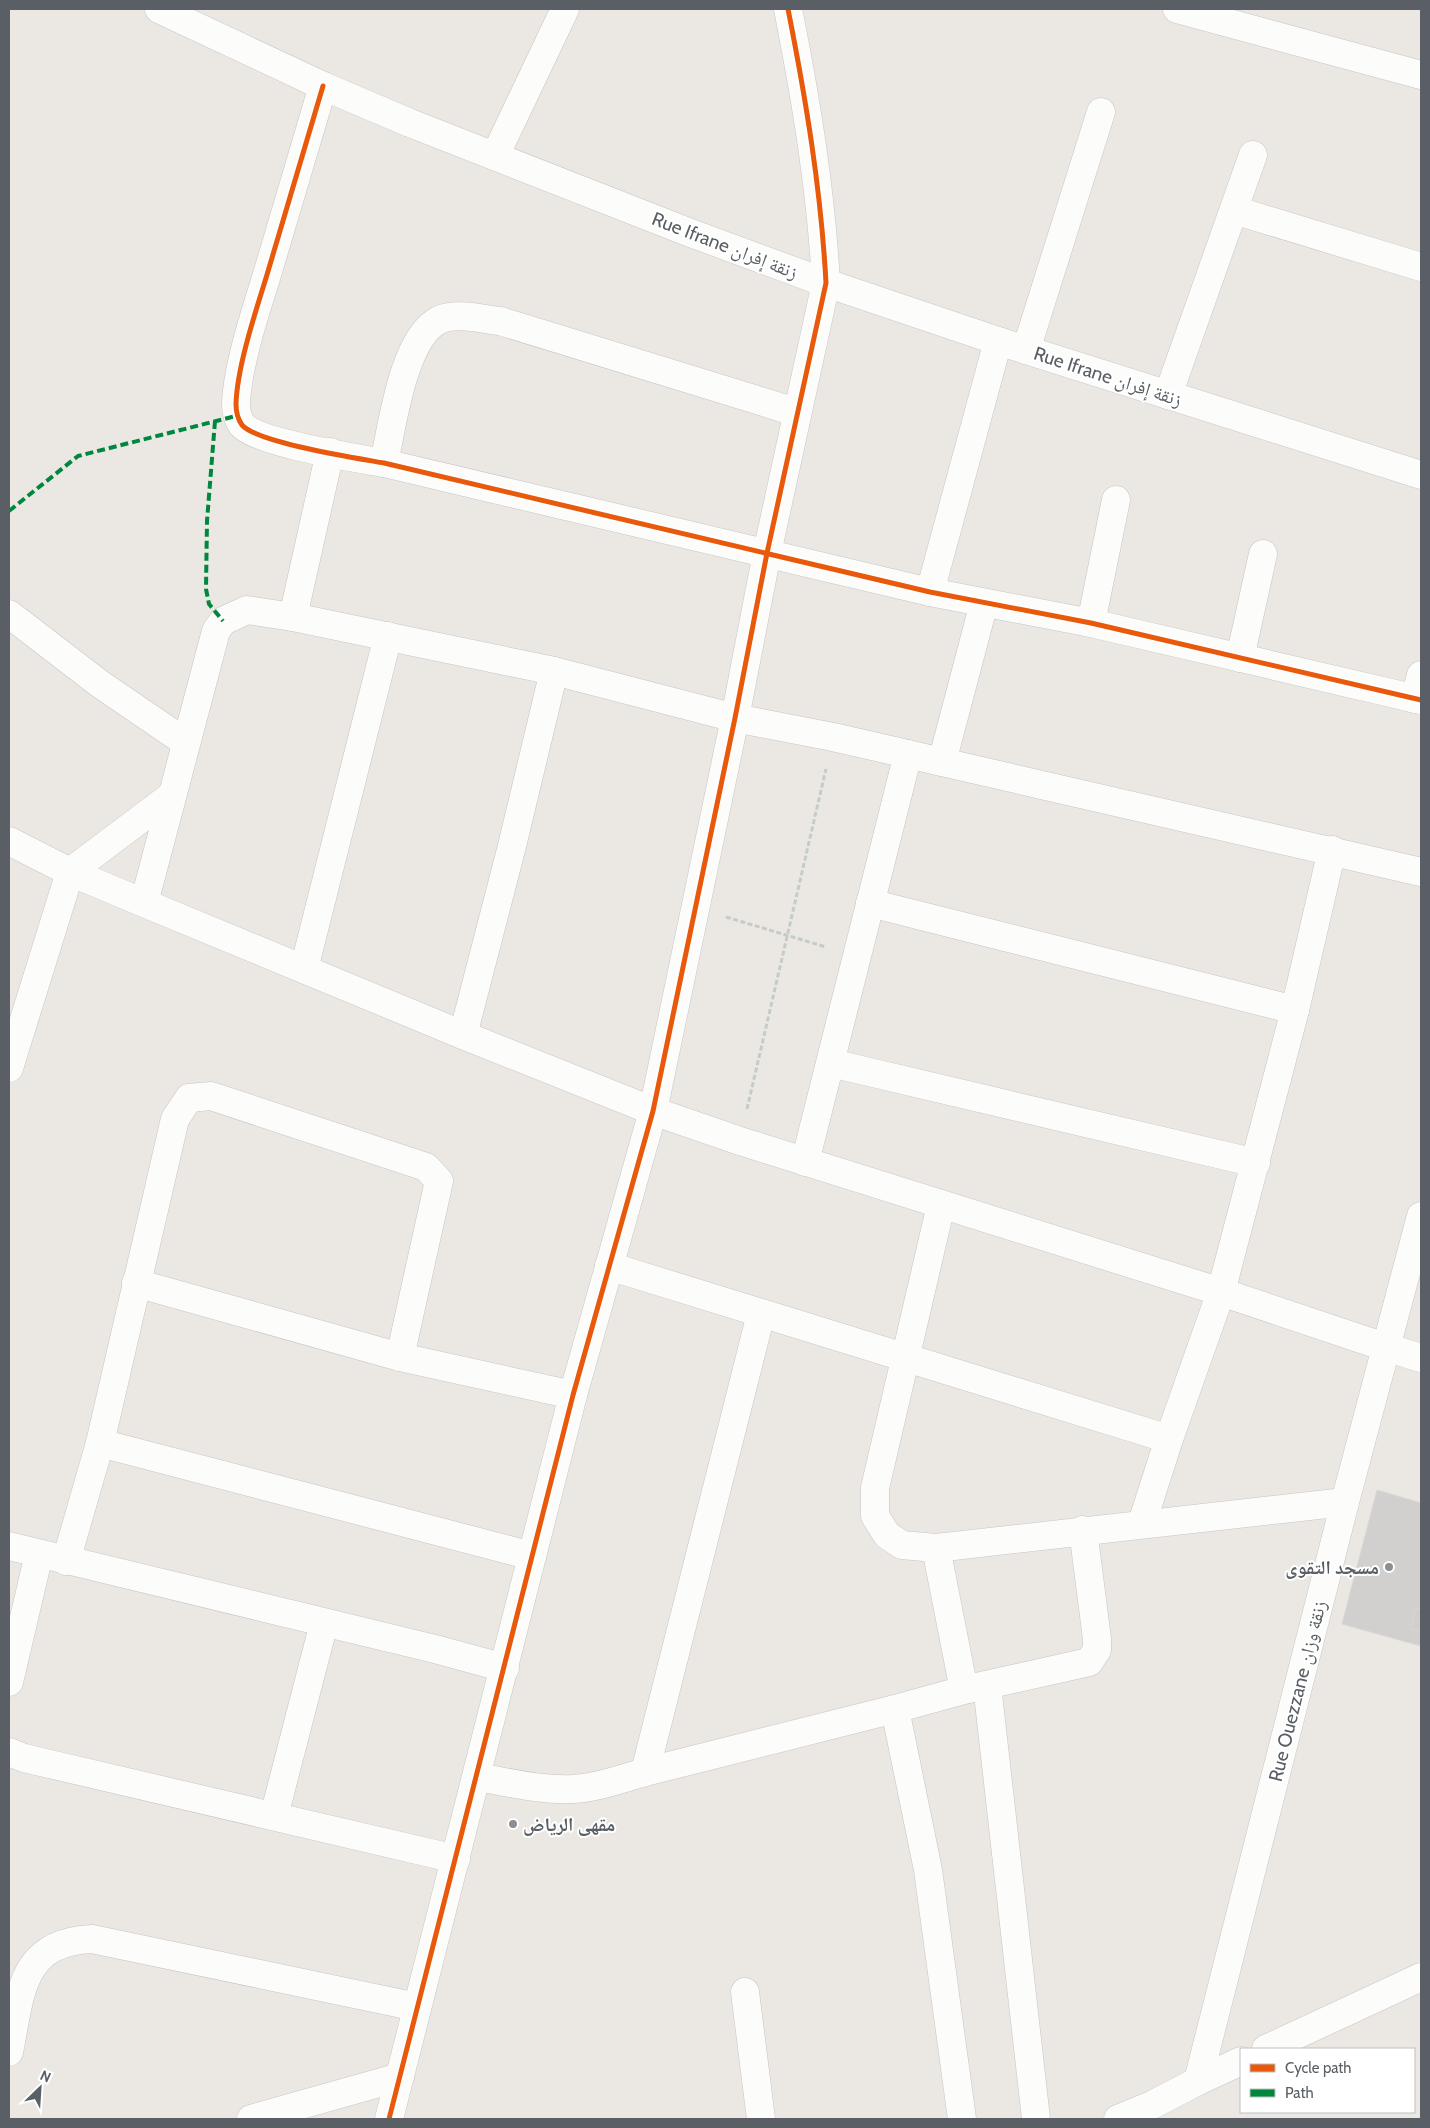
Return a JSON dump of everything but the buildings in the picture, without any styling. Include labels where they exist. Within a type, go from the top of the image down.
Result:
[{"type":"street","name":"Rue Ifrane زنقة إفران","points":[[159,9],[323,86],[688,232],[826,283],[998,341],[1421,475]]},
{"type":"street","points":[[496,156],[565,9]]},
{"type":"street","points":[[389,2119],[477,1777],[572,1395],[652,1111],[736,718],[796,412],[826,283],[824,242],[810,126],[788,9]]},
{"type":"street","points":[[1177,9],[1420,74]]},
{"type":"street","points":[[323,86],[258,306],[236,402],[236,416],[244,426],[257,434],[930,592],[1091,623],[1240,658],[1419,692]]},
{"type":"street","points":[[1026,350],[1101,112]]},
{"type":"street","points":[[1168,394],[1253,155]]},
{"type":"street","points":[[1234,210],[1421,267]]},
{"type":"street","points":[[384,463],[408,360],[418,340],[440,320],[464,316],[500,321],[796,412]]},
{"type":"street","points":[[930,592],[998,341]]},
{"type":"street","points":[[294,617],[330,452]]},
{"type":"street","points":[[1091,623],[1116,500]]},
{"type":"street","points":[[1240,658],[1263,554]]},
{"type":"street","points":[[942,762],[984,603]]},
{"type":"street","points":[[144,903],[185,742],[213,642],[223,621],[247,610],[294,617],[554,671],[736,718],[833,737],[1332,850],[1421,872]]},
{"type":"street","points":[[9,614],[100,684],[185,742]]},
{"type":"street","points":[[304,969],[388,636]]},
{"type":"street","points":[[462,1036],[498,903],[554,671]]},
{"type":"street","points":[[806,1162],[908,754]]},
{"type":"street","points":[[9,1068],[14,1028],[70,872],[171,796]]},
{"type":"street","points":[[9,841],[70,872],[462,1036],[652,1111],[740,1142],[1222,1292],[1421,1358]]},
{"type":"street","points":[[1142,1523],[1169,1440],[1222,1292],[1295,1010],[1332,850]]},
{"type":"street","points":[[870,903],[1295,1010]]},
{"type":"street","points":[[831,1063],[1256,1164]]},
{"type":"street","points":[[66,1561],[100,1443],[175,1119],[190,1098],[211,1096],[426,1167],[439,1181],[400,1357]]},
{"type":"street","points":[[941,1205],[904,1357],[875,1488],[875,1516],[887,1535],[902,1545],[936,1548],[1142,1523],[1345,1502]]},
{"type":"street","name":"Rue Ouezzane زنقة وزان","points":[[1198,2081],[1345,1502],[1421,1216]]},
{"type":"street","points":[[609,1266],[1169,1440]]},
{"type":"street","points":[[136,1284],[400,1357],[572,1395]]},
{"type":"street","points":[[645,1772],[761,1314]]},
{"type":"street","points":[[100,1443],[532,1556]]},
{"type":"street","points":[[477,1777],[515,1784],[572,1789],[595,1786],[895,1710],[975,1687],[1089,1662],[1094,1656],[1097,1639],[1083,1530]]},
{"type":"street","points":[[9,1546],[504,1668]]},
{"type":"street","points":[[936,1548],[975,1687],[1036,2119]]},
{"type":"street","points":[[9,1682],[39,1554]]},
{"type":"street","points":[[274,1816],[324,1623]]},
{"type":"street","points":[[895,1710],[928,1870],[962,2119]]},
{"type":"street","points":[[9,1752],[24,1758],[456,1859]]},
{"type":"street","points":[[9,2052],[19,2002],[33,1965],[43,1952],[70,1940],[92,1939],[417,2008]]},
{"type":"street","points":[[1268,2048],[1421,1977]]},
{"type":"street","points":[[745,1992],[761,2119]]},
{"type":"street","points":[[1118,2119],[1152,2105],[1240,2061]]},
{"type":"street","points":[[251,2119],[400,2077]]},
{"type":"path","points":[[740,1142],[833,737]]},
{"type":"path","points":[[694,908],[857,956]]},
{"type":"marked path","points":[[9,511],[78,456],[236,416]]},
{"type":"marked path","points":[[215,421],[207,521],[206,589],[209,604],[223,621]]},
{"type":"cycle path","points":[[389,2119],[573,1395],[653,1111],[735,718],[767,553],[826,283],[824,248],[812,145],[788,9]]},
{"type":"cycle path","points":[[323,86],[243,358],[236,404],[239,420],[242,425],[252,432],[287,444],[384,463],[930,592],[1091,623],[1421,700]]},
{"type":"place","name":"مسجد التقوى","points":[[1389,1567]]},
{"type":"place","name":"مقهى الرياض","points":[[513,1824]]}]
